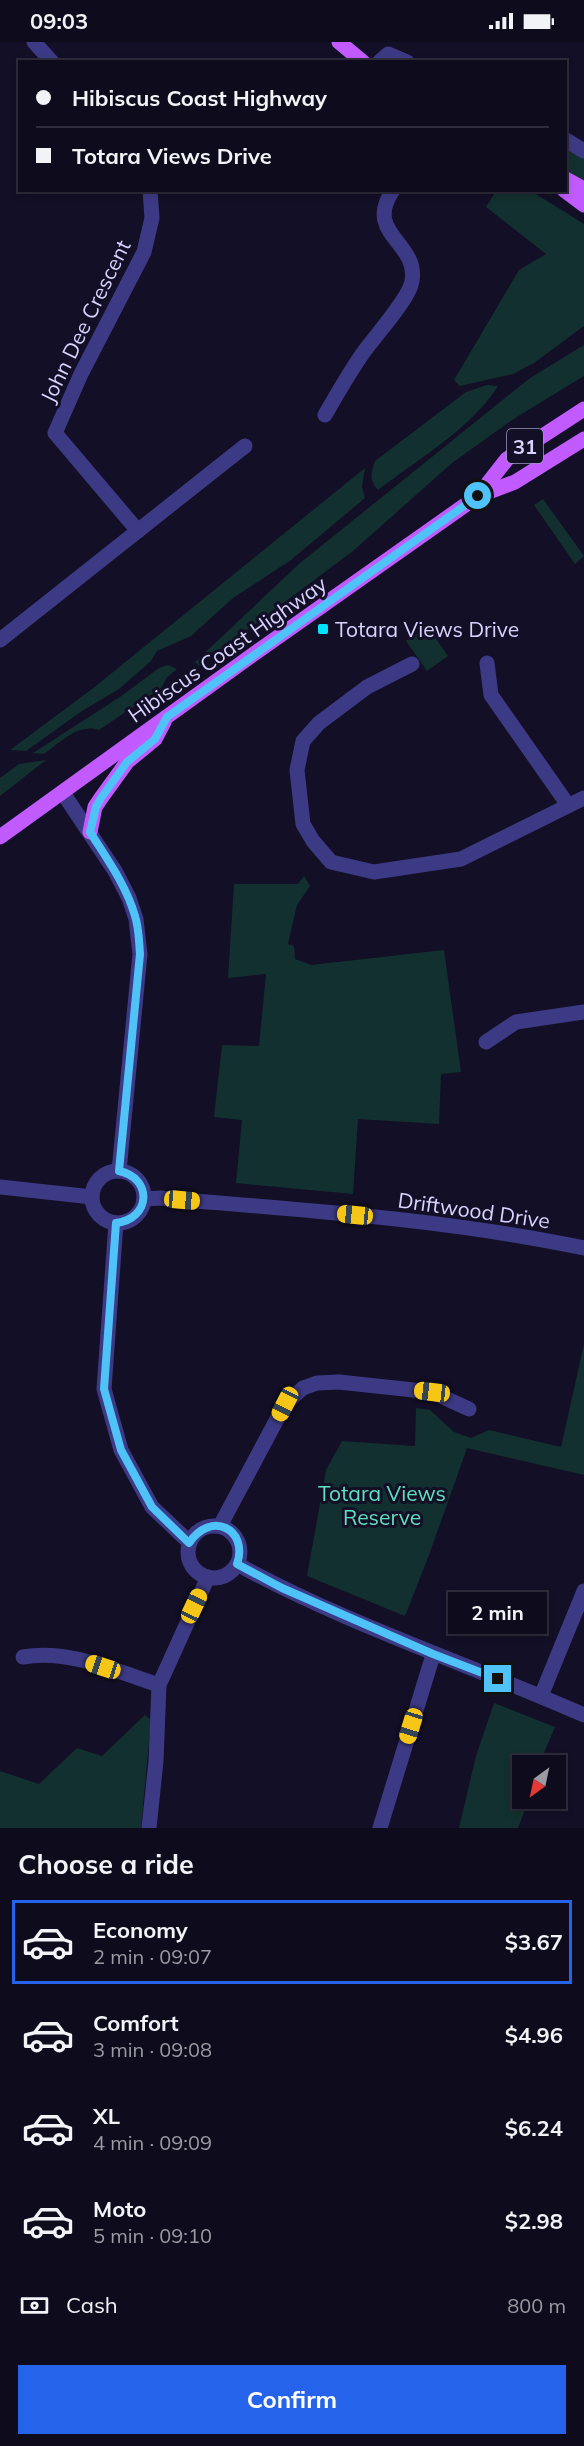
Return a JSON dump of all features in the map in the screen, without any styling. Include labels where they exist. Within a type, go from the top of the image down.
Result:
[{"type":"main road","points":[[339,42],[361,60]]},
{"type":"main road","points":[[567,180],[584,189]]},
{"type":"main road","points":[[567,192],[584,205]]},
{"type":"main road","name":"Hibiscus Coast Highway","points":[[478,496],[507,459],[584,409]]},
{"type":"main road","name":"Hibiscus Coast Highway","points":[[0,837],[478,496],[515,482],[584,439]]},
{"type":"main road","points":[[90,832],[96,807],[101,798],[127,762],[155,739],[167,717]]},
{"type":"street","points":[[34,42],[50,60]]},
{"type":"street","points":[[381,60],[388,54],[402,60]]},
{"type":"street","points":[[567,142],[584,151]]},
{"type":"street","name":"John Dee Crescent","points":[[138,531],[55,433],[81,374],[144,252],[153,218],[150,192]]},
{"type":"street","points":[[325,415],[361,356],[411,288],[413,272],[411,262],[383,218],[383,208],[392,192]]},
{"type":"street","points":[[0,640],[245,446]]},
{"type":"street","points":[[488,663],[491,695],[568,805]]},
{"type":"street","points":[[412,664],[367,687],[319,723],[303,741],[297,770],[303,824],[313,841],[332,862],[374,872],[461,859],[584,798]]},
{"type":"street","points":[[63,794],[116,871],[136,919],[140,954],[119,1171]]},
{"type":"street","points":[[486,1042],[516,1022],[584,1012]]},
{"type":"street","points":[[119,1171],[126,1172],[137,1180],[144,1199],[137,1214],[124,1222],[116,1223],[96,1212],[92,1197],[97,1181],[103,1175],[119,1171]]},
{"type":"street","points":[[0,1186],[92,1197]]},
{"type":"street","name":"Driftwood Drive","points":[[144,1199],[160,1198],[357,1215],[510,1233],[584,1248]]},
{"type":"street","points":[[116,1223],[104,1389],[121,1450],[152,1507],[189,1543]]},
{"type":"street","points":[[220,1526],[285,1404],[303,1388],[317,1383],[339,1382],[432,1392],[469,1409]]},
{"type":"street","points":[[220,1526],[236,1538],[240,1555],[237,1564],[226,1575],[208,1577],[198,1572],[192,1565],[188,1552],[189,1543],[196,1533],[204,1528],[220,1526]]},
{"type":"street","points":[[237,1564],[282,1588],[433,1654],[584,1715]]},
{"type":"street","points":[[149,1828],[156,1761],[159,1685],[208,1577]]},
{"type":"street","points":[[541,1696],[584,1591]]},
{"type":"street","points":[[23,1657],[40,1654],[65,1656],[159,1685]]},
{"type":"street","points":[[380,1828],[433,1654]]},
{"type":"green space","points":[[567,148],[584,157],[584,181],[567,172]]},
{"type":"green space","points":[[491,192],[533,192],[584,224],[584,326],[534,363],[513,374],[460,386],[454,380],[519,270],[546,254],[486,207],[494,194]]},
{"type":"green space","points":[[584,345],[584,376],[515,418],[452,463],[353,551],[199,666],[195,662],[300,563],[530,378]]},
{"type":"green space","points":[[487,385],[498,386],[474,416],[378,490],[372,477],[375,461],[466,392]]},
{"type":"green space","points":[[365,468],[362,487],[365,498],[291,560],[233,598],[191,636],[157,651],[151,661],[119,689],[82,711],[26,751],[10,750],[92,689]]},
{"type":"green space","points":[[543,499],[584,556],[575,564],[534,505]]},
{"type":"green space","points":[[427,626],[448,656],[427,671],[406,641]]},
{"type":"green space","points":[[168,665],[177,669],[167,677],[161,688],[99,730],[77,731],[44,754],[33,753],[120,697],[159,668]]},
{"type":"green space","points":[[46,760],[0,796],[0,778],[19,764]]},
{"type":"green space","points":[[304,876],[310,886],[297,905],[288,944],[294,946],[295,959],[311,965],[444,950],[461,1072],[441,1074],[439,1124],[358,1119],[353,1194],[236,1183],[242,1120],[214,1117],[222,1045],[259,1046],[266,974],[228,978],[234,884],[298,884]]},
{"type":"green space","name":"Totara Views Reserve","points":[[584,1344],[584,1475],[467,1448],[405,1616],[307,1576],[326,1470],[342,1441],[415,1446],[416,1408],[430,1410],[454,1432],[471,1438],[489,1430],[561,1447]]},
{"type":"green space","points":[[494,1703],[555,1727],[543,1755],[512,1755],[512,1809],[525,1809],[518,1828],[459,1828],[476,1756]]},
{"type":"green space","points":[[145,1715],[151,1720],[141,1828],[0,1828],[0,1771],[39,1784],[77,1748],[102,1756]]},
{"type":"place","name":"Totara Views Drive","points":[[323,629]]},
{"type":"route","points":[[478,496],[167,717],[155,739],[127,762],[101,798],[96,807],[90,832],[116,871],[129,898],[136,919],[140,954],[119,1171],[126,1172],[137,1180],[144,1199],[142,1207],[132,1219],[116,1223],[104,1389],[121,1450],[152,1507],[189,1543],[196,1533],[204,1528],[211,1526],[225,1528],[233,1533],[239,1546],[240,1555],[237,1564],[282,1588],[433,1654],[498,1679]]}]
